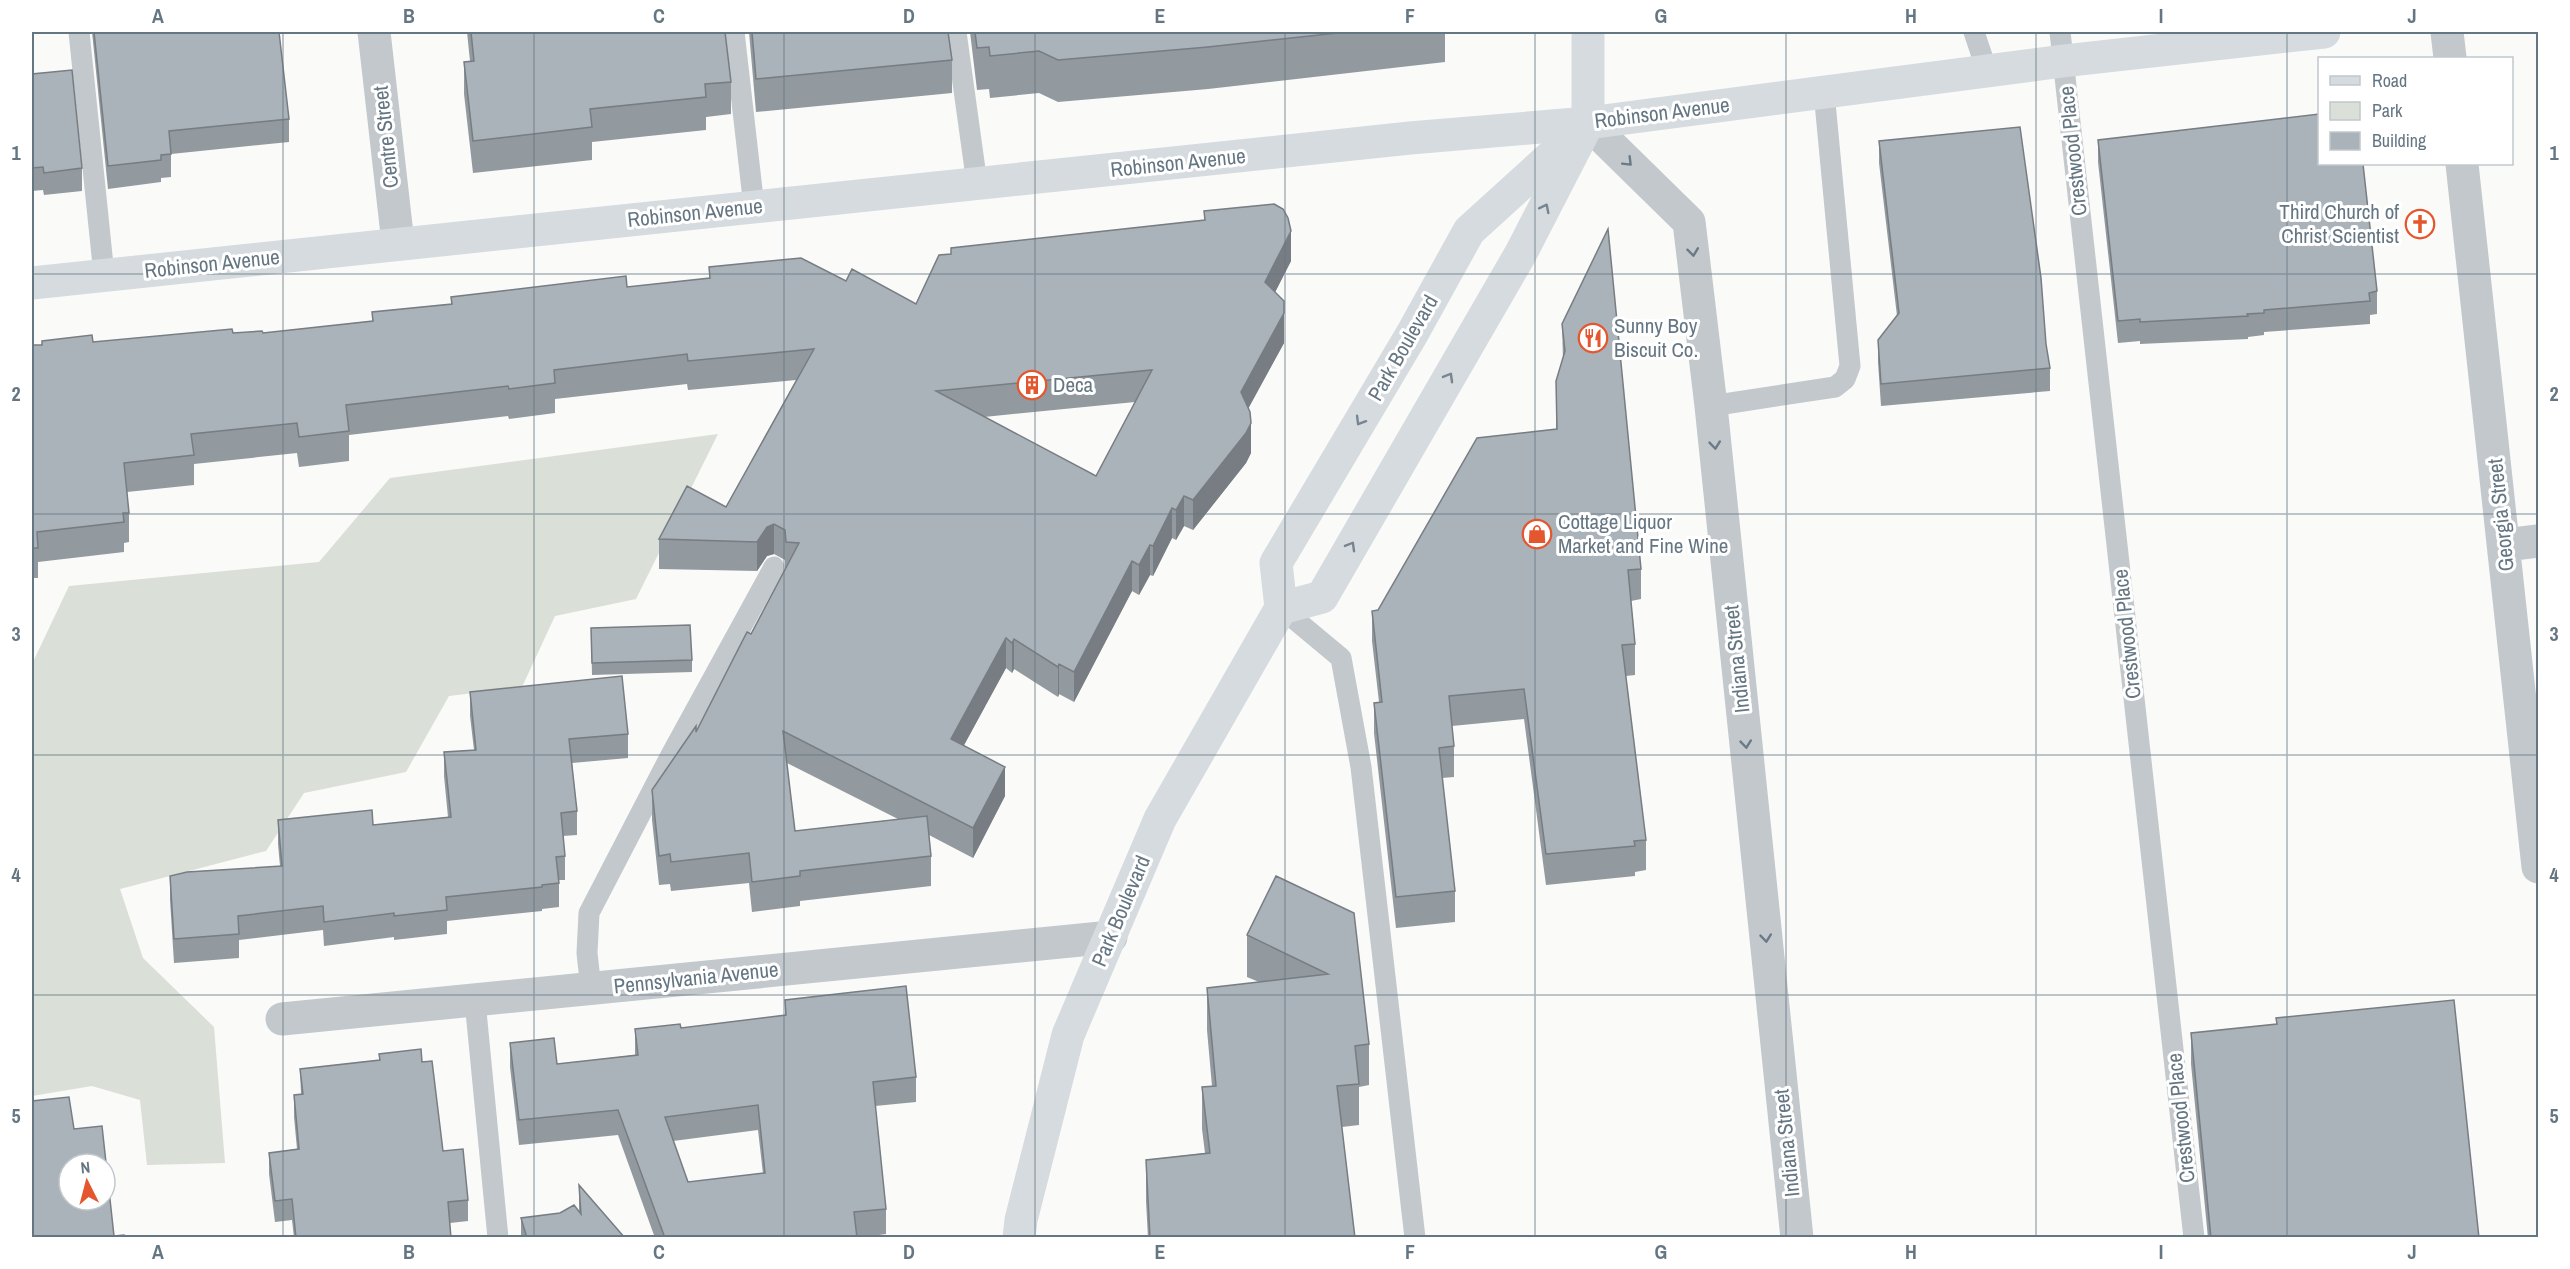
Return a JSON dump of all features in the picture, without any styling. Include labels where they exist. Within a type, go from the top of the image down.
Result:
[{"type":"main road","points":[[1281,608],[1322,597],[1521,253],[1588,123],[1588,32]]},
{"type":"main road","name":"Robinson Avenue","points":[[32,283],[1410,138],[1588,123],[1987,71],[2061,46],[2324,32]]},
{"type":"main road","name":"Park Boulevard","points":[[1019,1238],[1021,1220],[1068,1035],[1160,819],[1281,608],[1276,563],[1412,334],[1469,231],[1588,123]]},
{"type":"street","name":"Centre Street","points":[[374,32],[398,243]]},
{"type":"street","points":[[2446,32],[2450,57]]},
{"type":"street","name":"Indiana Street","points":[[1588,123],[1689,222],[1711,406],[1797,1238]]},
{"type":"street","name":"Georgia Street","points":[[2462,165],[2538,867]]},
{"type":"street","points":[[2505,545],[2538,541]]},
{"type":"street","name":"Pennsylvania Avenue","points":[[282,1019],[1111,937]]},
{"type":"lane","points":[[79,32],[104,275]]},
{"type":"lane","points":[[734,32],[754,207]]},
{"type":"lane","points":[[956,32],[977,184]]},
{"type":"lane","points":[[1974,32],[1987,71]]},
{"type":"lane","name":"Crestwood Place","points":[[2061,46],[2194,1238]]},
{"type":"lane","points":[[1711,406],[1835,387],[1845,379],[1850,366],[1824,92]]},
{"type":"lane","points":[[591,989],[587,953],[589,913],[671,755],[774,567]]},
{"type":"lane","points":[[1281,608],[1341,658],[1361,767],[1415,1238]]},
{"type":"lane","points":[[475,1001],[498,1238]]},
{"type":"green space","points":[[718,434],[636,599],[555,616],[522,687],[449,696],[406,772],[304,793],[266,851],[120,889],[143,958],[214,1027],[225,1163],[147,1165],[140,1100],[92,1086],[32,1096],[32,664],[69,586],[319,562],[390,478]]},
{"type":"building","points":[[94,32],[279,32],[289,119],[169,131],[171,154],[161,155],[161,160],[108,166]]},
{"type":"building","points":[[471,32],[725,32],[731,82],[705,84],[706,97],[590,109],[592,127],[473,141],[464,62],[474,61]]},
{"type":"building","points":[[752,32],[948,32],[952,60],[756,79]]},
{"type":"building","points":[[975,32],[1347,32],[1058,60],[1039,51],[990,56],[989,47],[977,48]]},
{"type":"building","points":[[72,70],[82,168],[44,173],[43,167],[32,168],[32,74]]},
{"type":"building","points":[[2318,114],[2318,165],[2363,165],[2377,291],[2369,293],[2370,301],[2264,310],[2264,313],[2247,314],[2248,316],[2140,322],[2140,319],[2118,321],[2098,140]]},
{"type":"building","points":[[2020,127],[2041,278],[2050,368],[1881,384],[1878,340],[1899,313],[1879,141]]},
{"type":"building","points":[[1274,204],[1283,209],[1291,231],[1265,282],[1284,301],[1284,313],[1241,392],[1250,412],[1251,423],[1246,433],[1193,500],[1184,496],[1176,510],[1172,508],[1153,546],[1150,545],[1139,565],[1132,561],[1074,672],[1059,664],[1058,667],[1014,639],[1012,643],[1006,638],[951,739],[1005,767],[973,828],[783,731],[795,831],[927,816],[931,856],[800,871],[800,876],[752,882],[749,853],[671,862],[670,854],[659,856],[652,790],[696,726],[696,732],[747,632],[751,634],[799,543],[786,542],[785,530],[774,524],[767,527],[757,542],[659,539],[687,486],[726,507],[814,349],[688,361],[687,354],[554,370],[555,383],[509,389],[508,386],[346,405],[349,431],[299,437],[297,423],[191,434],[194,455],[124,463],[129,513],[123,513],[124,522],[37,532],[38,548],[32,548],[32,345],[42,345],[42,341],[92,335],[93,342],[232,329],[233,333],[262,331],[263,333],[373,321],[372,312],[452,304],[451,297],[626,276],[627,287],[710,278],[709,267],[801,258],[846,281],[852,269],[916,304],[939,255],[951,254],[951,248],[1205,220],[1204,211]],"holes":[[[1152,370],[1096,476],[936,391]]]},
{"type":"building","points":[[1608,229],[1641,569],[1628,570],[1635,644],[1622,645],[1646,840],[1634,841],[1635,846],[1546,854],[1524,689],[1449,696],[1454,746],[1439,748],[1455,891],[1396,897],[1374,703],[1382,702],[1372,611],[1378,610],[1477,438],[1557,429],[1556,381],[1565,351],[1562,324]]},
{"type":"building","points":[[690,625],[692,660],[592,663],[591,628]]},
{"type":"building","points":[[622,676],[628,734],[569,739],[577,811],[561,813],[565,856],[556,857],[559,883],[542,885],[542,887],[446,897],[447,910],[394,916],[394,913],[324,922],[323,906],[238,916],[239,934],[174,939],[170,876],[187,872],[282,866],[278,820],[372,810],[373,825],[451,817],[444,752],[476,750],[470,692]]},
{"type":"building","points":[[1276,876],[1354,913],[1369,1044],[1355,1046],[1359,1084],[1337,1086],[1355,1238],[1150,1238],[1146,1160],[1210,1153],[1202,1087],[1216,1086],[1207,988],[1328,974],[1247,935]]},
{"type":"building","points":[[906,986],[916,1077],[873,1082],[886,1209],[854,1212],[857,1238],[665,1238],[618,1110],[519,1120],[510,1043],[554,1038],[557,1064],[638,1055],[635,1029],[680,1024],[681,1028],[786,1015],[785,1000]],"holes":[[[758,1105],[765,1173],[688,1182],[665,1117]]]},
{"type":"building","points":[[2454,1000],[2479,1238],[2211,1238],[2191,1033],[2277,1024],[2276,1018]]},
{"type":"building","points":[[421,1049],[422,1062],[432,1061],[443,1151],[463,1149],[468,1200],[448,1202],[451,1238],[296,1238],[292,1199],[275,1201],[269,1153],[299,1149],[294,1095],[303,1094],[300,1069],[380,1060],[379,1054]]},
{"type":"building","points":[[69,1097],[74,1129],[102,1126],[105,1152],[57,1152],[57,1212],[111,1212],[114,1236],[124,1235],[124,1238],[32,1238],[32,1101]]},
{"type":"building","points":[[579,1185],[625,1238],[527,1238],[521,1218],[560,1213],[574,1205],[581,1214]]},
{"type":"place","name":"Third Church of Christ Scientist","points":[[2420,224]]},
{"type":"place","name":"Sunny Boy Biscuit Co.","points":[[1593,338]]},
{"type":"place","name":"Deca","points":[[1032,385]]},
{"type":"place","name":"Cottage Liquor Market and Fine Wine","points":[[1537,534]]}]
